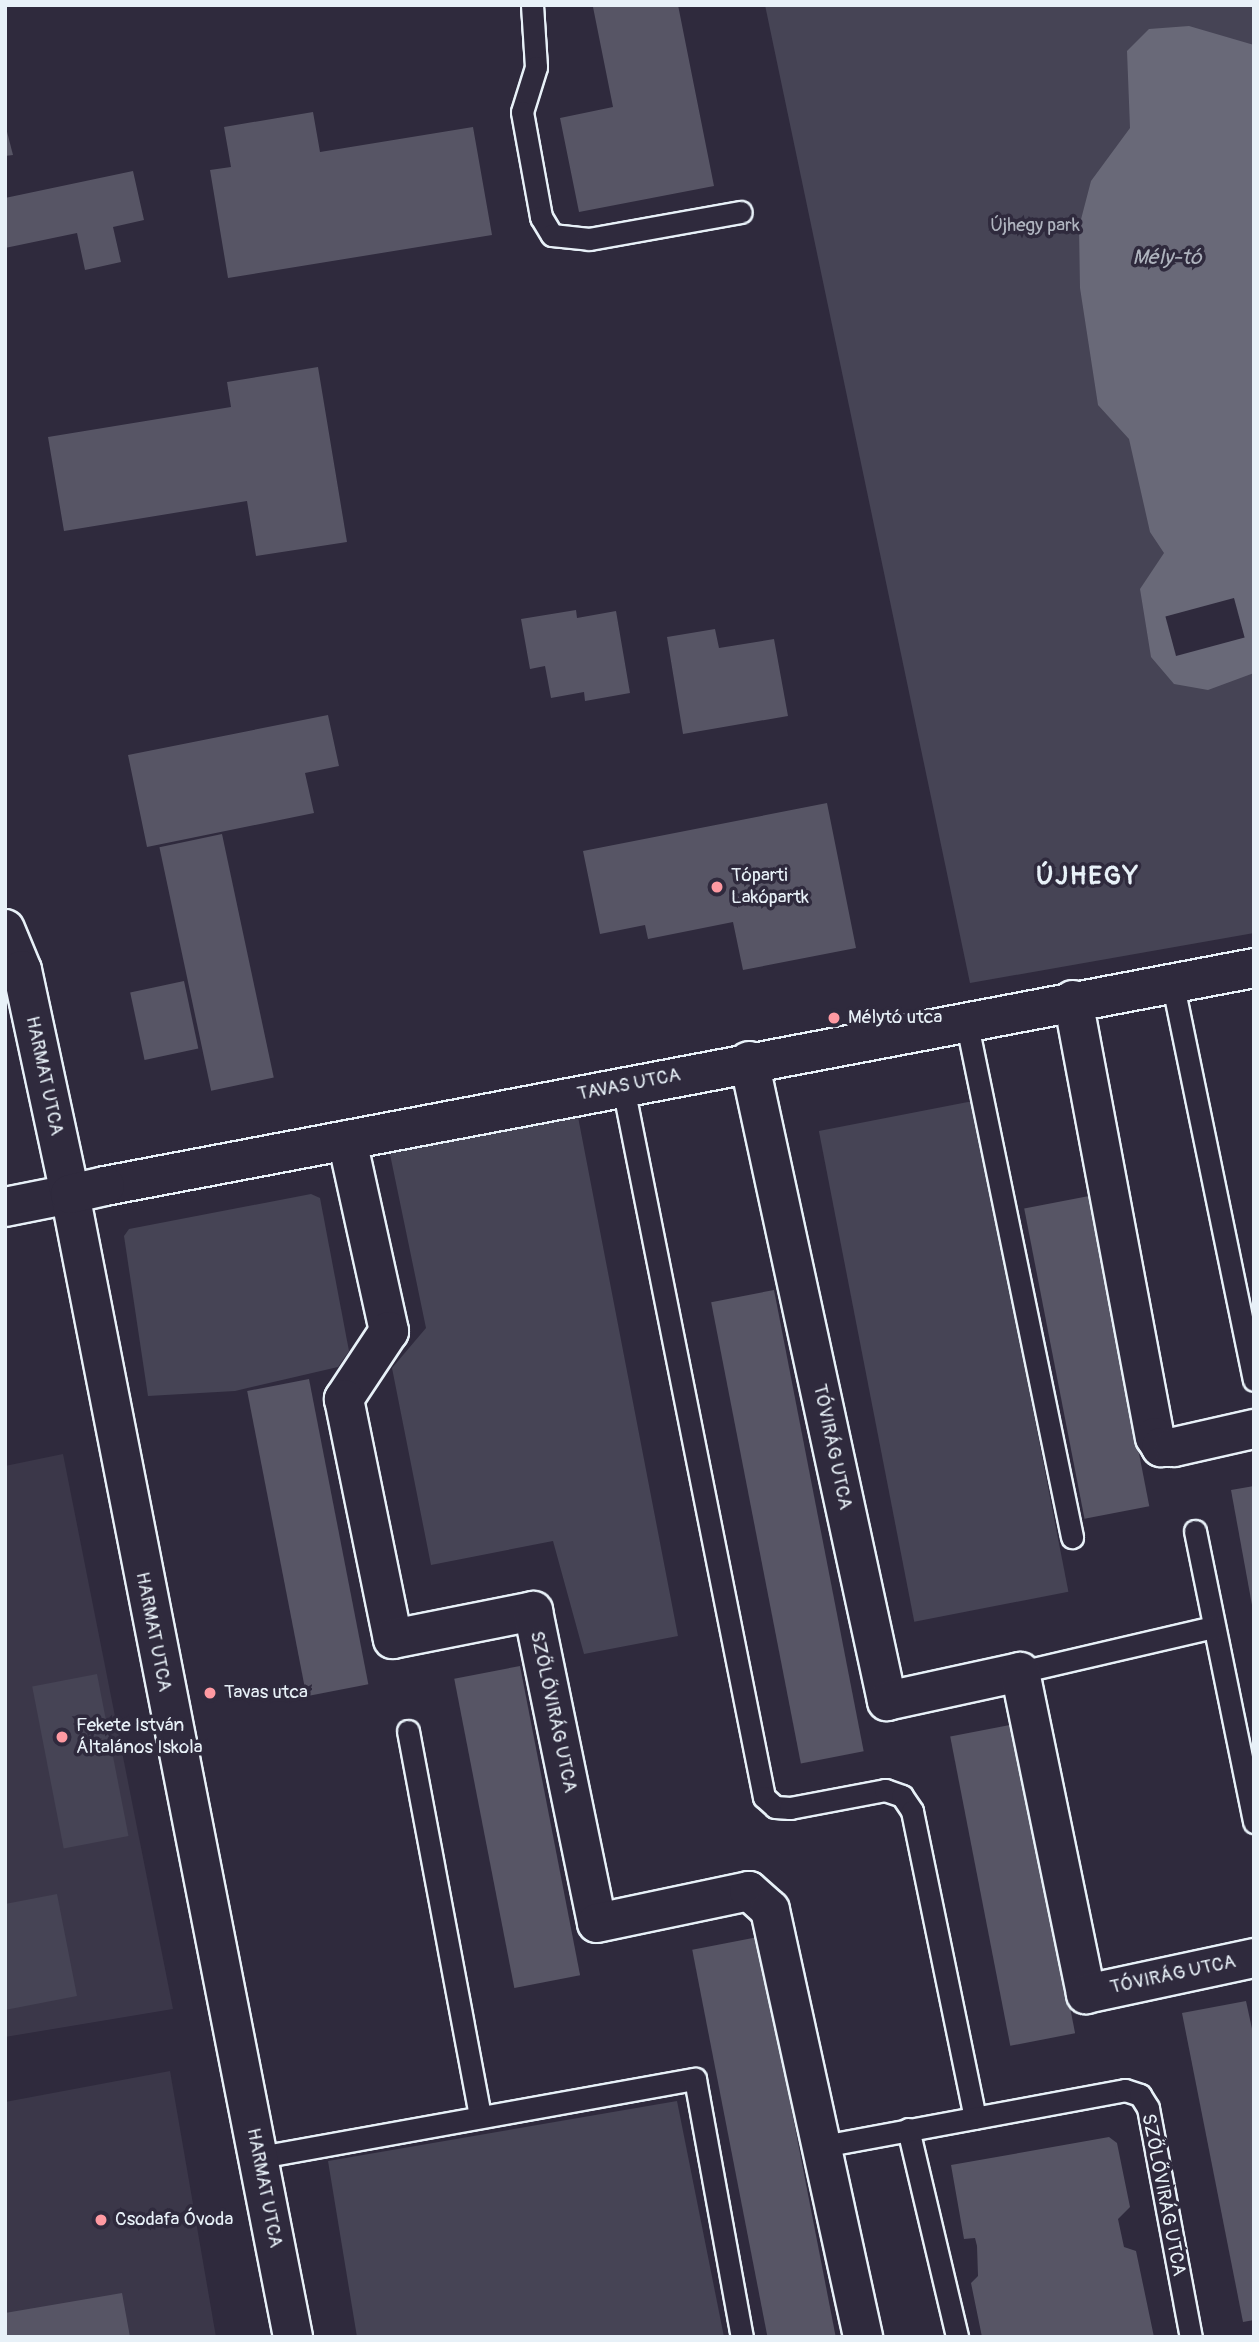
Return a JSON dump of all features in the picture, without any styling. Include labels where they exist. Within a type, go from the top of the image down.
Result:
[{"type":"street","name":"HARMAT UTCA","points":[[5,929],[22,970],[87,1190],[237,2065],[260,2157],[293,2337]]},
{"type":"street","name":"TAVAS UTCA","points":[[5,1207],[749,1061],[1254,968]]},
{"type":"street","points":[[1073,1000],[1155,1437],[1161,1447],[1174,1447],[1254,1429]]},
{"type":"street","name":"TÓVIRÁG UTCA","points":[[749,1061],[887,1701],[1020,1672],[1086,1994],[1254,1958]]},
{"type":"street","name":"SZŐLŐVIRÁG UTCA","points":[[346,1140],[389,1331],[344,1399],[393,1639],[533,1611],[597,1923],[749,1891],[761,1897],[770,1910],[863,2337]]},
{"type":"lane","points":[[532,5],[536,67],[522,112],[541,217],[552,235],[568,241],[589,239],[741,212]]},
{"type":"lane","points":[[1172,981],[1254,1380]]},
{"type":"lane","points":[[965,1020],[1072,1537]]},
{"type":"lane","points":[[623,1087],[764,1797],[775,1807],[790,1808],[885,1790],[902,1796],[912,1811],[975,2118]]},
{"type":"lane","points":[[1195,1531],[1254,1822]]},
{"type":"lane","name":"TÓVIRÁG UTCA","points":[[1020,1672],[1214,1627]]},
{"type":"lane","points":[[408,1731],[480,2116]]},
{"type":"lane","points":[[260,2157],[695,2079],[742,2337]]},
{"type":"lane","name":"SZŐLŐVIRÁG UTCA","points":[[823,2146],[1125,2090],[1140,2095],[1148,2108],[1191,2337]]},
{"type":"lane","points":[[908,2129],[957,2337]]},
{"type":"shaded area","name":"Fekete István Általános Iskola","points":[[63,1454],[173,2009],[5,2037],[5,1466]]},
{"type":"shaded area","name":"Csodafa Óvoda","points":[[170,2071],[216,2337],[5,2337],[5,2102]]},
{"type":"green space","name":"Újhegy park","points":[[765,5],[1254,5],[1254,933],[970,983]]},
{"type":"green space","points":[[574,1096],[678,1636],[584,1654],[553,1541],[431,1565],[392,1368],[426,1328],[386,1135]]},
{"type":"green space","points":[[973,1101],[1068,1592],[914,1622],[819,1131]]},
{"type":"green space","points":[[311,1194],[320,1198],[349,1351],[338,1367],[235,1391],[148,1396],[124,1236],[129,1229]]},
{"type":"green space","points":[[97,1674],[128,1836],[64,1849],[32,1687]]},
{"type":"green space","points":[[57,1894],[77,1996],[5,2010],[5,1904]]},
{"type":"green space","points":[[677,2101],[724,2337],[357,2337],[328,2161]]},
{"type":"water","name":"Mély-tó","points":[[1189,26],[1254,45],[1254,673],[1208,690],[1174,684],[1151,657],[1140,589],[1164,553],[1150,532],[1129,439],[1098,405],[1080,288],[1079,227],[1091,181],[1130,128],[1127,51],[1149,29]]},
{"type":"pier","points":[[1234,598],[1245,638],[1176,656],[1165,616]]},
{"type":"building","points":[[678,5],[714,186],[579,212],[560,118],[613,107],[593,7]]},
{"type":"building","points":[[313,112],[320,152],[473,127],[492,235],[228,278],[210,170],[231,167],[224,127]]},
{"type":"building","points":[[5,124],[13,155],[5,156]]},
{"type":"building","points":[[133,171],[144,220],[113,227],[121,262],[85,270],[77,233],[5,248],[5,198]]},
{"type":"building","points":[[318,367],[347,542],[256,556],[247,501],[64,531],[48,437],[231,407],[227,382]]},
{"type":"building","points":[[576,610],[577,618],[616,611],[630,693],[585,701],[584,692],[551,698],[545,666],[530,669],[521,619]]},
{"type":"building","points":[[715,629],[719,648],[774,639],[788,716],[683,734],[667,637]]},
{"type":"building","points":[[328,715],[339,766],[305,773],[314,813],[147,847],[128,755]]},
{"type":"building","name":"Tóparti Lakópartk","points":[[827,803],[856,948],[743,970],[733,922],[648,939],[645,925],[600,934],[583,851]]},
{"type":"building","points":[[222,834],[274,1078],[211,1091],[159,847]]},
{"type":"building","points":[[184,981],[198,1048],[145,1060],[130,992]]},
{"type":"building","points":[[1089,1196],[1149,1506],[1085,1519],[1024,1209]]},
{"type":"building","points":[[774,1290],[864,1751],[801,1764],[711,1302]]},
{"type":"building","points":[[309,1379],[368,1684],[306,1696],[247,1391]]},
{"type":"building","points":[[1254,1486],[1254,1605],[1252,1605],[1231,1490]]},
{"type":"building","points":[[520,1666],[580,1975],[514,1988],[454,1679]]},
{"type":"building","points":[[1015,1724],[1075,2033],[1010,2046],[950,1737]]},
{"type":"building","points":[[758,1937],[836,2337],[767,2337],[692,1950]]},
{"type":"building","points":[[1246,2001],[1254,2038],[1254,2320],[1243,2322],[1182,2013]]},
{"type":"building","points":[[1109,2137],[1117,2143],[1130,2207],[1118,2219],[1124,2247],[1136,2251],[1154,2337],[982,2337],[971,2283],[978,2276],[977,2246],[975,2238],[964,2239],[951,2165]]},
{"type":"building","points":[[122,2293],[130,2337],[5,2337],[5,2313]]},
{"type":"place","name":"Tóparti Lakópartk","points":[[717,887]]},
{"type":"place","name":"Mélytó utca","points":[[834,1018]]},
{"type":"place","name":"Tavas utca","points":[[210,1693]]},
{"type":"place","name":"Fekete István Általános Iskola","points":[[62,1737]]},
{"type":"place","name":"Csodafa Óvoda","points":[[101,2220]]},
{"type":"district","name":"ÚJHEGY","points":[[1088,877]]}]
